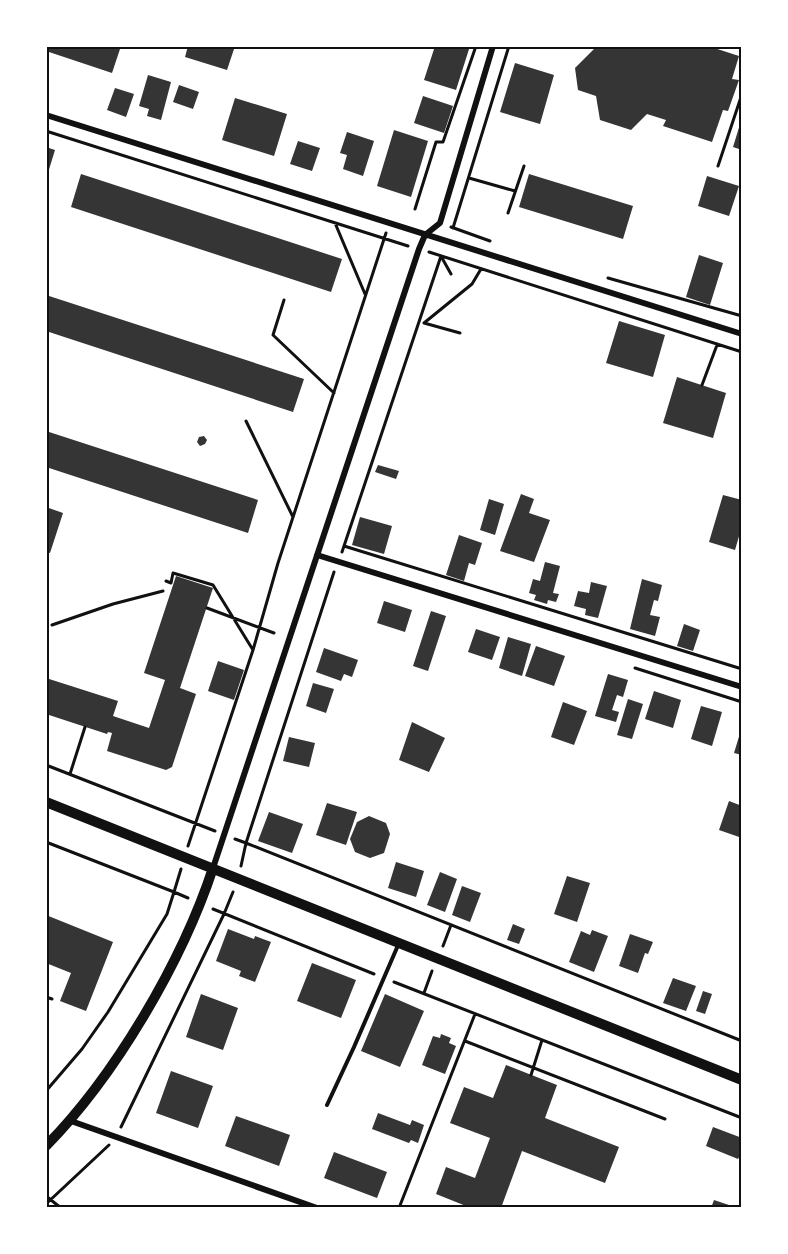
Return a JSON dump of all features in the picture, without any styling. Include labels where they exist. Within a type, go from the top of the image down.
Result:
[{"type":"main road","points":[[46,802],[741,1080]]},
{"type":"main road","points":[[46,1146],[71,1121],[113,1063],[154,997],[201,904],[213,868]]},
{"type":"street","points":[[213,868],[419,249],[425,235],[440,222],[493,46]]},
{"type":"street","points":[[46,115],[741,334]]},
{"type":"street","points":[[317,555],[741,687]]},
{"type":"street","points":[[71,1121],[317,1208]]},
{"type":"lane","points":[[327,1105],[399,942]]},
{"type":"path","points":[[415,209],[436,142],[444,142],[476,46]]},
{"type":"path","points":[[452,274],[443,257],[509,46]]},
{"type":"path","points":[[718,166],[741,94]]},
{"type":"path","points":[[46,130],[741,352]]},
{"type":"path","points":[[508,213],[524,166]]},
{"type":"path","points":[[469,178],[515,191]]},
{"type":"path","points":[[440,222],[494,242]]},
{"type":"path","points":[[335,223],[365,295]]},
{"type":"path","points":[[46,1091],[82,1049],[108,1012],[167,914],[389,223]]},
{"type":"path","points":[[460,333],[422,322],[472,284],[482,268]]},
{"type":"path","points":[[602,276],[741,316]]},
{"type":"path","points":[[284,300],[273,335],[334,393]]},
{"type":"path","points":[[702,385],[717,344]]},
{"type":"path","points":[[246,421],[293,517]]},
{"type":"path","points":[[344,546],[741,669]]},
{"type":"path","points":[[166,581],[171,583],[173,573],[213,585],[253,650]]},
{"type":"path","points":[[52,625],[113,604],[163,591]]},
{"type":"path","points":[[207,608],[274,633]]},
{"type":"path","points":[[69,774],[86,727]]},
{"type":"path","points":[[46,765],[195,824]]},
{"type":"path","points":[[46,842],[741,1118]]},
{"type":"path","points":[[46,1204],[109,1146],[128,1117],[224,914],[238,879],[246,843],[741,1041]]},
{"type":"path","points":[[46,997],[52,999]]},
{"type":"path","points":[[399,1208],[476,1014]]},
{"type":"path","points":[[531,1075],[542,1040]]},
{"type":"path","points":[[465,1041],[665,1119]]},
{"type":"path","points":[[46,1197],[61,1208]]},
{"type":"building","points":[[46,46],[121,46],[112,73],[46,51]]},
{"type":"building","points":[[188,46],[235,46],[227,70],[185,57]]},
{"type":"building","points":[[435,46],[470,46],[456,90],[424,80]]},
{"type":"building","points":[[597,46],[708,46],[739,56],[732,79],[739,80],[728,111],[723,110],[712,142],[663,126],[666,120],[647,114],[631,130],[600,120],[596,96],[578,90],[575,68]]},
{"type":"building","points":[[515,63],[554,75],[540,124],[500,112]]},
{"type":"building","points":[[148,75],[171,82],[161,120],[147,116],[149,109],[139,106]]},
{"type":"building","points":[[179,85],[199,92],[193,109],[173,102]]},
{"type":"building","points":[[115,88],[134,94],[126,117],[107,110]]},
{"type":"building","points":[[423,96],[453,106],[444,133],[414,123]]},
{"type":"building","points":[[235,98],[287,114],[274,156],[222,140]]},
{"type":"building","points":[[742,121],[742,150],[733,147]]},
{"type":"building","points":[[394,130],[428,141],[411,197],[377,186]]},
{"type":"building","points":[[347,132],[374,141],[363,176],[343,169],[347,155],[340,153]]},
{"type":"building","points":[[298,141],[320,148],[312,171],[290,164]]},
{"type":"building","points":[[46,147],[55,150],[47,176],[46,176]]},
{"type":"building","points":[[81,174],[342,259],[331,292],[71,207]]},
{"type":"building","points":[[529,174],[633,206],[623,239],[519,207]]},
{"type":"building","points":[[707,176],[739,186],[729,216],[698,206]]},
{"type":"building","points":[[699,255],[723,263],[710,305],[686,297]]},
{"type":"building","points":[[46,295],[304,379],[293,412],[46,331]]},
{"type":"building","points":[[619,321],[665,335],[653,377],[606,363]]},
{"type":"building","points":[[677,377],[726,393],[713,438],[663,423]]},
{"type":"building","points":[[46,431],[258,500],[248,533],[46,467]]},
{"type":"building","points":[[204,436],[207,440],[200,446],[197,442],[199,437]]},
{"type":"building","points":[[378,465],[399,471],[396,479],[375,472]]},
{"type":"building","points":[[521,494],[534,499],[529,513],[550,520],[534,562],[500,551]]},
{"type":"building","points":[[723,495],[742,500],[742,526],[735,550],[709,542]]},
{"type":"building","points":[[489,499],[504,504],[495,535],[480,530]]},
{"type":"building","points":[[46,507],[63,513],[50,553],[46,552]]},
{"type":"building","points":[[360,517],[392,526],[384,554],[352,545]]},
{"type":"building","points":[[459,535],[482,543],[475,565],[469,563],[464,581],[446,575]]},
{"type":"building","points":[[545,562],[560,566],[553,593],[559,594],[556,602],[548,600],[547,604],[534,600],[536,595],[529,593],[533,579],[540,581]]},
{"type":"building","points":[[176,576],[213,588],[180,688],[196,694],[172,767],[166,770],[107,751],[112,733],[107,734],[46,714],[46,678],[118,701],[113,716],[149,728],[165,680],[144,673]]},
{"type":"building","points":[[642,579],[662,585],[658,601],[654,600],[650,615],[660,617],[655,636],[630,629]]},
{"type":"building","points":[[591,582],[607,586],[598,618],[585,615],[586,609],[574,606],[578,591],[589,593]]},
{"type":"building","points":[[384,601],[412,610],[405,632],[377,623]]},
{"type":"building","points":[[431,611],[446,616],[428,671],[413,666]]},
{"type":"building","points":[[684,624],[700,630],[693,651],[677,646]]},
{"type":"building","points":[[476,629],[500,637],[492,660],[468,652]]},
{"type":"building","points":[[508,637],[531,644],[522,676],[499,668]]},
{"type":"building","points":[[536,646],[565,656],[554,686],[525,676]]},
{"type":"building","points":[[324,648],[358,660],[352,677],[344,674],[341,681],[316,672]]},
{"type":"building","points":[[218,661],[244,670],[234,700],[208,691]]},
{"type":"building","points":[[608,674],[628,680],[623,697],[617,695],[612,710],[619,712],[616,722],[595,716]]},
{"type":"building","points":[[313,683],[334,689],[326,713],[306,706]]},
{"type":"building","points":[[654,691],[681,700],[673,728],[645,719]]},
{"type":"building","points":[[628,699],[643,704],[632,739],[617,735]]},
{"type":"building","points":[[563,702],[587,711],[574,745],[551,737]]},
{"type":"building","points":[[701,706],[722,712],[712,746],[691,739]]},
{"type":"building","points":[[412,722],[445,738],[429,772],[399,760]]},
{"type":"building","points":[[742,730],[742,755],[734,753]]},
{"type":"building","points":[[289,737],[315,743],[309,767],[283,761]]},
{"type":"building","points":[[729,801],[742,806],[742,838],[719,830]]},
{"type":"building","points":[[327,803],[357,812],[346,845],[316,835]]},
{"type":"building","points":[[269,812],[303,824],[292,853],[258,841]]},
{"type":"building","points":[[369,816],[386,823],[390,834],[384,853],[370,858],[355,852],[350,839],[357,822]]},
{"type":"building","points":[[396,862],[424,871],[416,897],[388,888]]},
{"type":"building","points":[[440,872],[457,879],[445,912],[427,905]]},
{"type":"building","points":[[567,876],[590,883],[577,922],[554,914]]},
{"type":"building","points":[[462,886],[481,893],[470,922],[452,915]]},
{"type":"building","points":[[46,915],[113,942],[86,1011],[60,1001],[71,973],[46,963]]},
{"type":"building","points":[[513,924],[525,929],[519,944],[507,940]]},
{"type":"building","points":[[228,929],[254,939],[255,936],[271,942],[255,982],[239,976],[241,971],[216,961]]},
{"type":"building","points":[[592,930],[608,936],[594,972],[569,962],[581,931],[590,935]]},
{"type":"building","points":[[630,934],[653,942],[648,954],[645,953],[638,973],[619,966]]},
{"type":"building","points":[[312,963],[356,980],[341,1018],[297,1001]]},
{"type":"building","points":[[673,978],[696,986],[686,1011],[663,1003]]},
{"type":"building","points":[[703,991],[712,994],[705,1014],[696,1011]]},
{"type":"building","points":[[201,994],[238,1008],[223,1050],[186,1037]]},
{"type":"building","points":[[385,994],[424,1011],[400,1067],[361,1051]]},
{"type":"building","points":[[441,1034],[451,1038],[449,1043],[456,1046],[445,1074],[422,1065],[433,1036],[440,1038]]},
{"type":"building","points":[[506,1065],[557,1085],[545,1118],[619,1147],[605,1183],[522,1151],[501,1208],[471,1208],[436,1194],[446,1167],[475,1178],[490,1138],[450,1123],[464,1087],[493,1098]]},
{"type":"building","points":[[171,1071],[213,1086],[198,1128],[156,1113]]},
{"type":"building","points":[[378,1113],[410,1125],[412,1120],[424,1125],[418,1143],[411,1140],[409,1143],[372,1129]]},
{"type":"building","points":[[236,1116],[290,1135],[279,1166],[225,1146]]},
{"type":"building","points":[[713,1127],[742,1138],[742,1152],[738,1159],[706,1146]]},
{"type":"building","points":[[334,1152],[387,1172],[377,1198],[324,1178]]},
{"type":"building","points":[[714,1200],[735,1207],[735,1208],[711,1208]]}]
